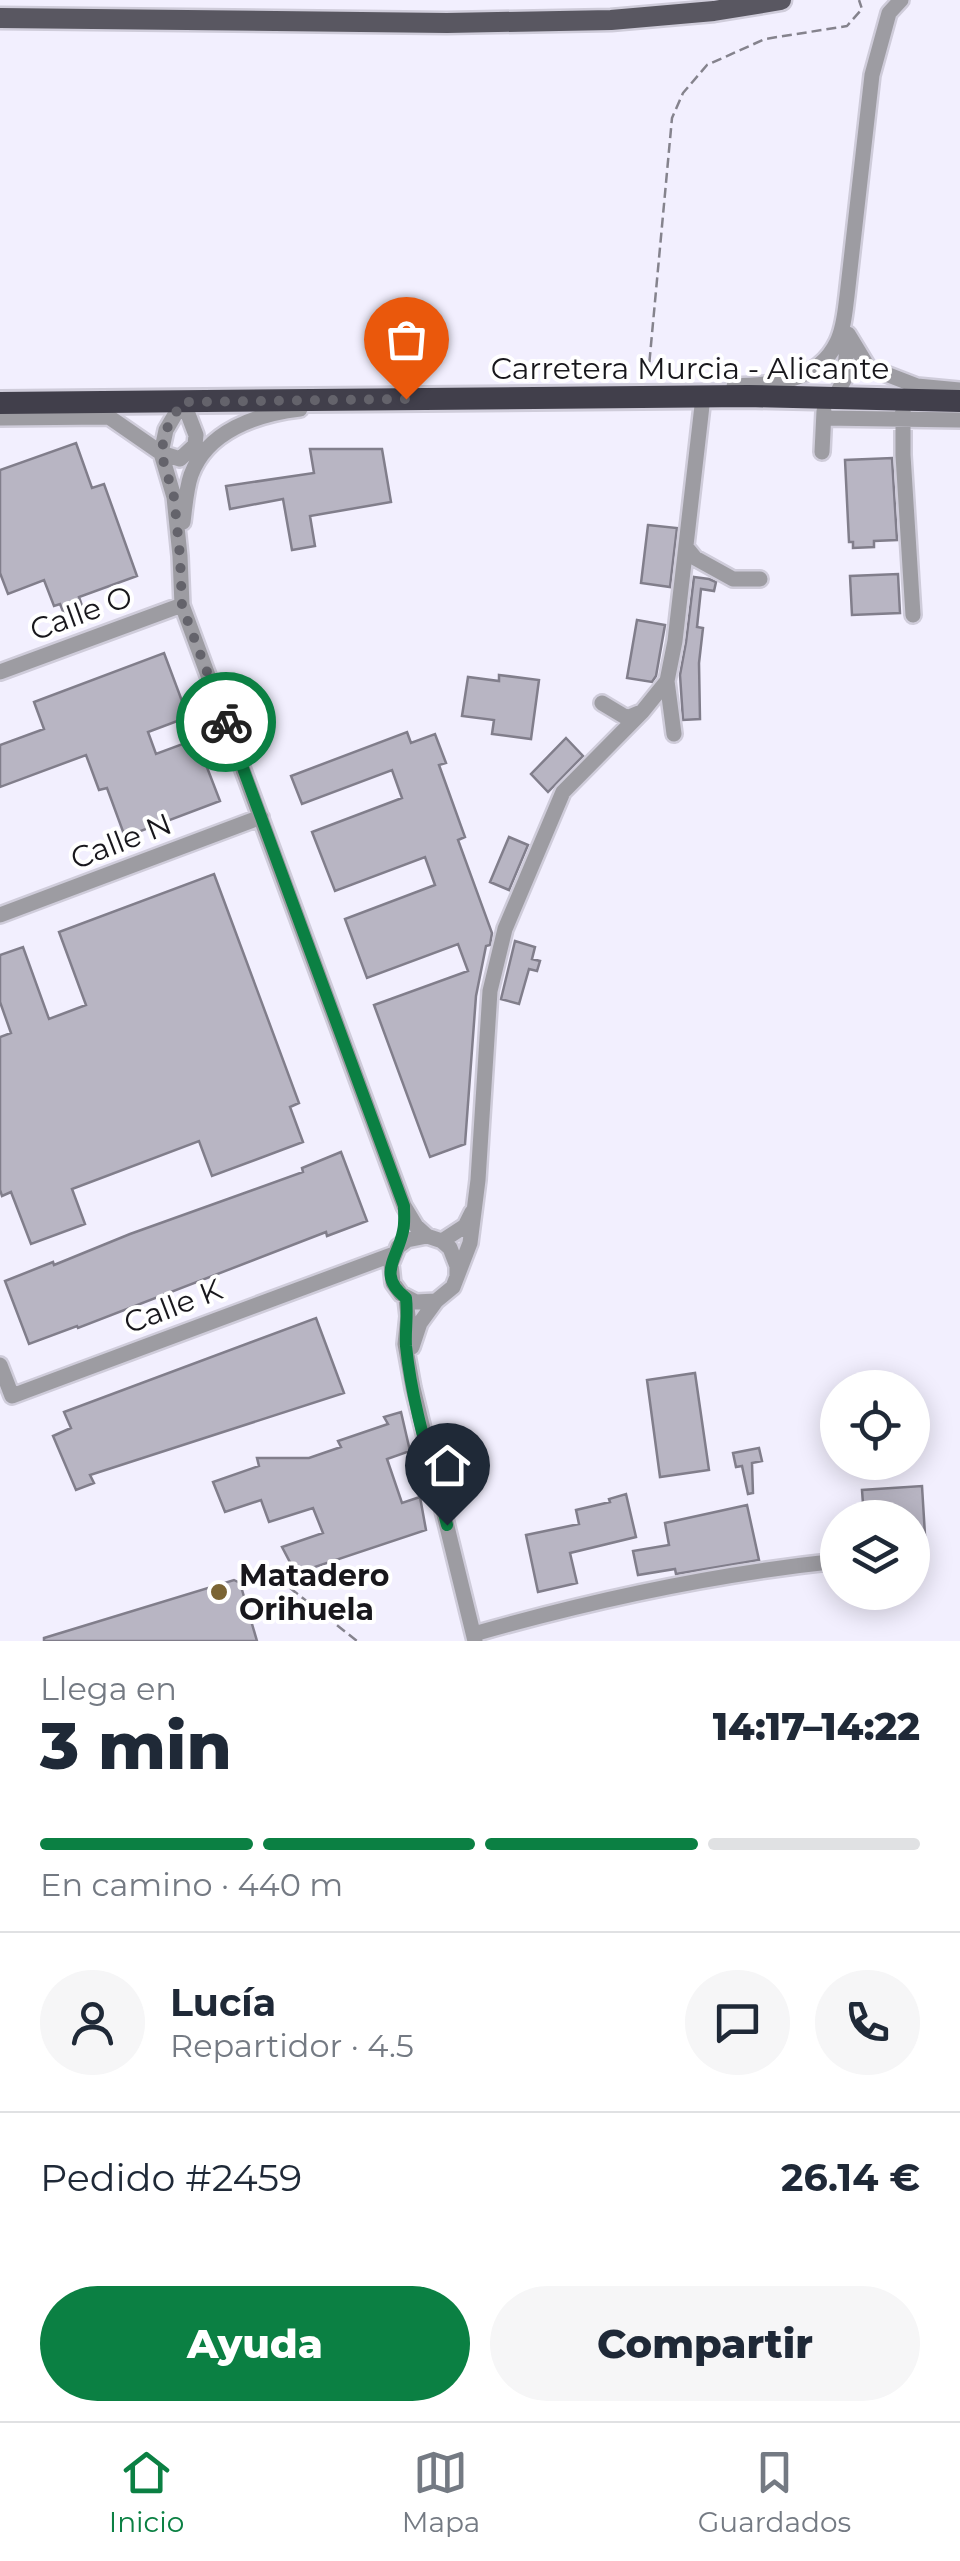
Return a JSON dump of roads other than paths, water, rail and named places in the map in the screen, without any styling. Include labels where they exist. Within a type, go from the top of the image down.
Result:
[{"type":"highway","name":"Carretera Murcia - Alicante","points":[[0,403],[703,396],[904,408],[960,401]]},
{"type":"main road","points":[[0,18],[447,23],[611,20],[781,0]]},
{"type":"street","points":[[647,397],[678,386],[746,386],[791,381],[810,372],[836,346],[847,296],[872,75],[889,13],[901,0]]},
{"type":"street","points":[[822,452],[828,404],[844,380],[849,351],[847,296]]},
{"type":"street","points":[[848,334],[868,366],[917,386],[960,390]]},
{"type":"street","points":[[674,734],[667,681],[703,396]]},
{"type":"street","points":[[192,473],[211,443],[242,423],[284,411],[366,400]]},
{"type":"street","points":[[180,556],[196,435],[182,402]]},
{"type":"street","points":[[182,402],[166,430],[161,453],[174,497],[182,606],[404,1206],[416,1226],[455,1256],[457,1276]]},
{"type":"street","points":[[912,615],[904,408],[960,420]]},
{"type":"street","points":[[0,418],[110,416],[161,453],[180,460],[194,446]]},
{"type":"street","points":[[686,547],[695,558],[733,579],[760,579]]},
{"type":"street","name":"Calle O","points":[[0,672],[182,606]]},
{"type":"street","points":[[409,1361],[420,1323],[436,1301],[453,1287],[470,1243],[490,992],[505,929],[563,792],[667,681]]},
{"type":"street","points":[[602,703],[627,718],[642,712]]},
{"type":"street","name":"Calle N","points":[[0,916],[261,817]]},
{"type":"street","points":[[393,1283],[390,1264],[404,1228],[404,1206]]},
{"type":"street","points":[[396,1251],[407,1240],[435,1238],[464,1226],[474,1209]]},
{"type":"street","name":"Calle K","points":[[0,1365],[12,1396],[396,1251]]},
{"type":"street","points":[[354,1270],[376,1274],[416,1302],[436,1301]]},
{"type":"street","points":[[406,1298],[406,1344],[412,1388],[475,1637],[584,1604],[767,1568],[820,1563]]},
{"type":"place","name":"Matadero Orihuela","points":[[219,1592]]}]
